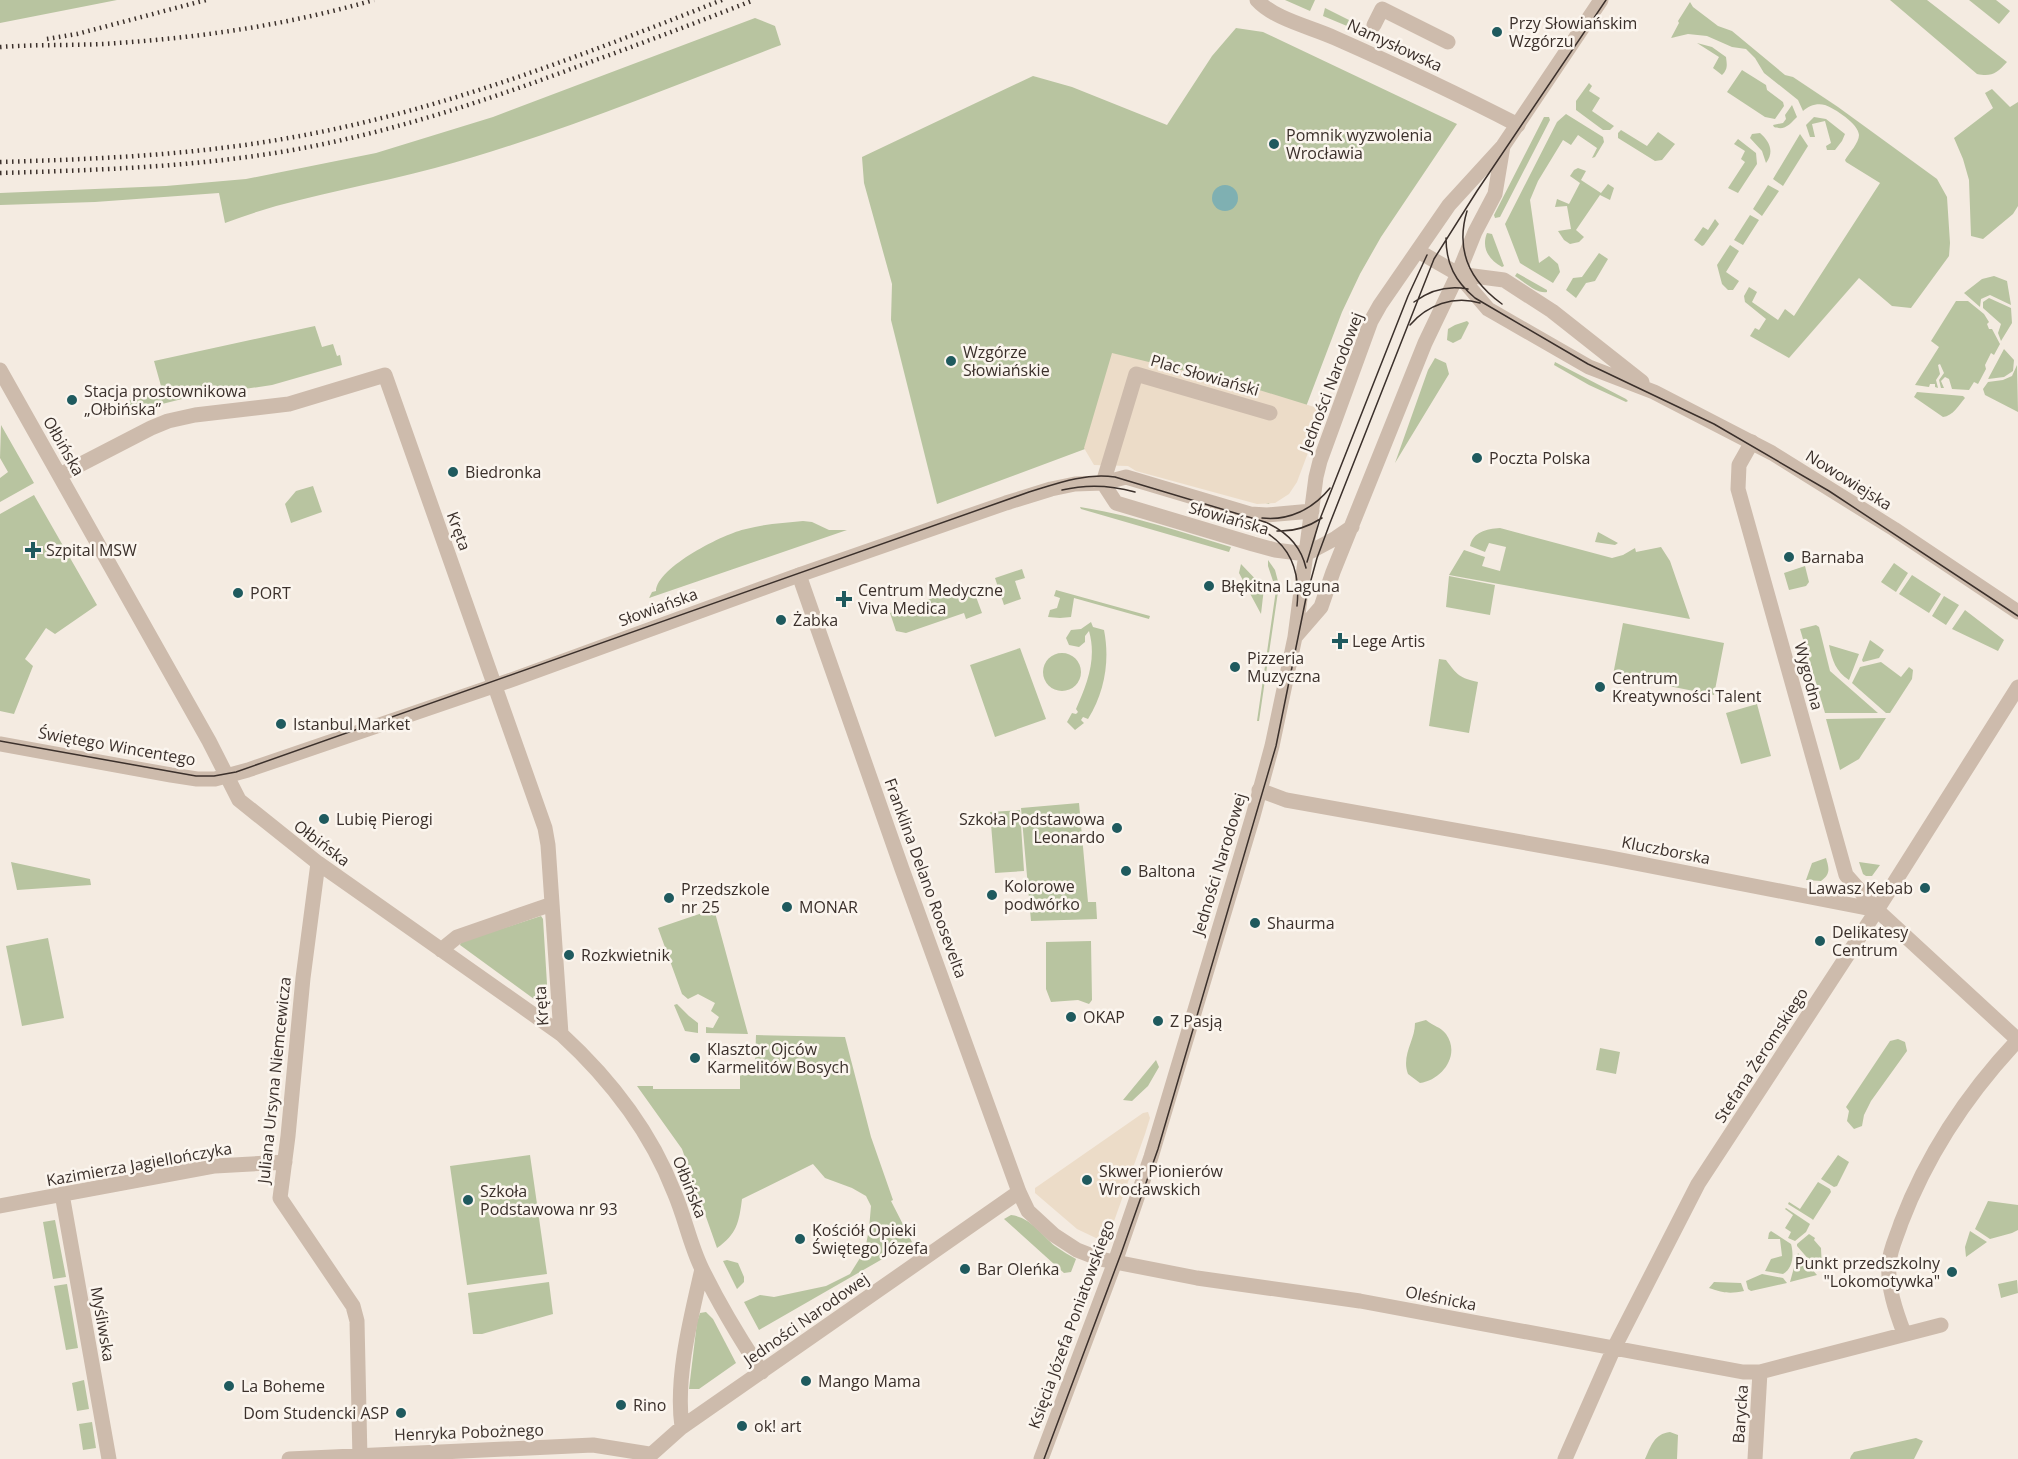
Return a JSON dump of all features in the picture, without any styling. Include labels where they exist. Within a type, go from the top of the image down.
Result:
[{"type":"street","name":"Namysłowska","points":[[1257,0],[1276,15],[1362,50],[1473,101],[1518,125]]},
{"type":"street","name":"Jedności Narodowej","points":[[1179,1065],[1272,746],[1295,637],[1320,461],[1371,321],[1449,205],[1503,146],[1601,0]]},
{"type":"street","points":[[1374,25],[1382,9],[1448,42]]},
{"type":"street","name":"Jedności Narodowej","points":[[1295,637],[1321,607],[1425,343],[1475,232],[1495,194],[1503,146]]},
{"type":"street","name":"Nowowiejska","points":[[1418,251],[1458,274],[1488,309],[1589,367],[1654,392],[1752,442],[1855,504],[2018,612]]},
{"type":"street","name":"Nowowiejska","points":[[1458,274],[1504,280],[1552,311],[1654,392]]},
{"type":"street","name":"Ołbińska","points":[[0,370],[228,776],[239,800],[318,863],[561,1034],[603,1076],[642,1126],[675,1192],[702,1269],[762,1372]]},
{"type":"street","name":"Plac Słowiański","points":[[1103,483],[1136,374],[1270,413]]},
{"type":"street","name":"Kręta","points":[[60,475],[168,421],[289,404],[385,375],[545,828],[561,1034]]},
{"type":"street","name":"Wygodna","points":[[1752,442],[1739,465],[1738,489],[1846,875],[1877,910]]},
{"type":"street","name":"Słowiańska","points":[[228,776],[496,685],[799,575],[1029,496],[1075,484],[1103,483],[1126,477],[1250,514],[1268,515],[1312,511]]},
{"type":"street","name":"Słowiańska","points":[[1103,483],[1116,503],[1275,550],[1306,554]]},
{"type":"street","points":[[1306,554],[1352,527]]},
{"type":"street","name":"Franklina Delano Roosevelta","points":[[799,575],[1019,1192],[1028,1211],[1054,1235],[1084,1253],[1115,1262]]},
{"type":"street","name":"Stefana Żeromskiego","points":[[1565,1459],[1614,1348],[1698,1184],[1877,910],[2018,687]]},
{"type":"street","name":"Świętego Wincentego","points":[[0,744],[188,778],[215,779],[228,776]]},
{"type":"street","name":"Kluczborska","points":[[1259,790],[1286,800],[1597,855],[1877,910]]},
{"type":"street","name":"Juliana Ursyna Niemcewicza","points":[[318,863],[303,978],[280,1197],[352,1306],[357,1321],[361,1457]]},
{"type":"street","points":[[441,950],[457,937],[552,903]]},
{"type":"street","points":[[1877,910],[2018,1040],[1980,1082],[1952,1122],[1910,1200],[1891,1251],[1889,1263],[1892,1293],[1904,1334]]},
{"type":"street","name":"Księcia Józefa Poniatowskiego","points":[[1041,1459],[1115,1262],[1179,1065]]},
{"type":"street","name":"Kazimierza Jagiellończyka","points":[[0,1206],[215,1166],[285,1162]]},
{"type":"street","name":"Jedności Narodowej","points":[[648,1457],[682,1427],[1019,1192]]},
{"type":"street","name":"Myśliwska","points":[[62,1194],[109,1459]]},
{"type":"street","name":"Oleśnicka","points":[[1115,1262],[1197,1278],[1360,1301],[1743,1372],[1760,1372],[1941,1325]]},
{"type":"street","points":[[682,1427],[680,1393],[691,1318],[702,1269]]},
{"type":"street","name":"Barycka","points":[[1755,1459],[1760,1372]]},
{"type":"street","name":"Henryka Pobożnego","points":[[290,1459],[593,1445],[648,1457]]},
{"type":"green space","points":[[0,0],[117,0],[0,23]]},
{"type":"green space","points":[[1285,0],[1315,0],[1310,11]]},
{"type":"green space","points":[[1890,0],[1927,0],[2007,62],[1994,73],[1977,74]]},
{"type":"green space","points":[[1969,0],[1996,0],[2010,11],[1999,24]]},
{"type":"green space","points":[[1690,2],[1693,7],[1718,26],[1732,31],[1785,75],[1793,77],[1838,107],[1937,179],[1947,197],[1949,256],[1911,308],[1892,306],[1859,278],[1789,358],[1750,336],[1755,328],[1759,330],[1766,319],[1745,302],[1744,296],[1749,287],[1757,292],[1752,302],[1778,320],[1785,309],[1794,316],[1880,183],[1846,162],[1859,135],[1851,121],[1840,113],[1822,104],[1813,105],[1803,111],[1798,100],[1764,73],[1746,49],[1732,47],[1707,36],[1688,34],[1671,38]]},
{"type":"green space","points":[[1325,8],[1357,24],[1359,31],[1323,16]]},
{"type":"green space","points":[[755,18],[775,26],[781,45],[610,111],[523,141],[409,175],[276,206],[225,223],[219,193],[95,202],[0,205],[0,193],[166,186],[246,179],[376,153],[493,117]]},
{"type":"green space","points":[[1236,28],[1263,32],[1457,124],[1381,237],[1360,274],[1342,312],[1269,504],[1085,449],[937,504],[891,320],[892,284],[864,183],[862,157],[1033,76],[1072,87],[1167,125],[1212,56]]},
{"type":"green space","points":[[1697,43],[1712,47],[1726,57],[1727,67],[1722,75],[1713,68],[1719,57]]},
{"type":"green space","points":[[1742,70],[1766,85],[1767,90],[1783,102],[1784,106],[1775,119],[1765,117],[1727,92]]},
{"type":"green space","points":[[1589,83],[1592,86],[1589,91],[1600,98],[1592,111],[1614,126],[1610,130],[1603,130],[1576,110],[1576,101]]},
{"type":"green space","points":[[1992,89],[2010,107],[2018,102],[2018,206],[2013,214],[1983,239],[1971,236],[1969,180],[1954,138],[1993,108],[1985,93]]},
{"type":"green space","points":[[1792,105],[1797,117],[1784,127],[1774,127],[1773,125],[1783,123]]},
{"type":"green space","points":[[1566,114],[1603,137],[1604,142],[1592,158],[1597,148],[1578,135],[1571,145],[1563,140],[1538,181],[1530,200],[1539,263],[1549,256],[1558,264],[1560,272],[1553,283],[1520,263],[1505,224],[1557,122]]},
{"type":"green space","points":[[1544,117],[1549,117],[1550,120],[1500,217],[1495,218],[1494,215]]},
{"type":"green space","points":[[1814,117],[1826,119],[1845,134],[1835,150],[1827,150],[1826,146],[1831,143],[1825,121],[1812,124],[1815,137],[1810,137],[1806,125]]},
{"type":"green space","points":[[1621,130],[1647,146],[1658,132],[1675,144],[1662,160],[1655,161],[1618,138]]},
{"type":"green space","points":[[1760,133],[1770,146],[1769,159],[1766,163],[1762,151],[1750,138],[1752,134]]},
{"type":"green space","points":[[1800,134],[1808,146],[1783,186],[1773,179]]},
{"type":"green space","points":[[1738,139],[1756,153],[1757,164],[1738,193],[1728,188],[1745,162],[1741,159],[1745,151],[1734,144]]},
{"type":"green space","points":[[1578,168],[1586,171],[1581,180],[1601,193],[1608,184],[1614,188],[1610,200],[1600,195],[1576,230],[1584,237],[1579,242],[1570,244],[1558,231],[1571,229],[1567,206],[1555,207],[1557,199],[1569,204],[1580,183],[1570,176]]},
{"type":"green space","points":[[1768,185],[1779,191],[1762,216],[1753,209]]},
{"type":"green space","points":[[1750,215],[1759,220],[1743,245],[1734,240]]},
{"type":"green space","points":[[1715,219],[1719,224],[1702,246],[1694,240],[1703,227],[1708,230]]},
{"type":"green space","points":[[1487,233],[1492,234],[1504,266],[1502,267],[1487,253],[1485,238]]},
{"type":"green space","points":[[1730,245],[1739,251],[1726,272],[1739,281],[1733,290],[1728,290],[1722,284],[1717,265]]},
{"type":"green space","points":[[1599,253],[1608,259],[1595,281],[1586,283],[1576,298],[1566,290],[1573,278],[1582,277]]},
{"type":"green space","points":[[1517,273],[1547,292],[1531,287],[1515,276]]},
{"type":"green space","points":[[1994,276],[2007,281],[2011,305],[1990,295],[1981,299],[1980,307],[1964,293],[1982,279]]},
{"type":"green space","points":[[1989,298],[2011,308],[2012,323],[2001,341],[1998,333],[2001,324],[1983,308],[1983,302]]},
{"type":"green space","points":[[1956,301],[1968,301],[1984,314],[1989,322],[1987,324],[1989,329],[1992,329],[2000,344],[1994,355],[1991,353],[1978,384],[1974,382],[1969,390],[1952,389],[1949,379],[1945,377],[1941,381],[1944,388],[1941,388],[1939,380],[1944,373],[1940,364],[1938,365],[1940,374],[1936,380],[1938,388],[1935,384],[1930,384],[1929,387],[1915,385],[1939,347],[1931,341]]},
{"type":"green space","points":[[1467,321],[1469,323],[1461,339],[1453,343],[1447,340],[1448,329]]},
{"type":"green space","points":[[315,326],[322,347],[333,344],[337,356],[340,355],[342,365],[272,385],[190,397],[154,406],[127,417],[123,414],[123,406],[133,398],[161,386],[154,361]]},
{"type":"green space","points":[[2004,349],[2014,360],[2013,371],[2004,377],[1988,379]]},
{"type":"green space","points":[[1435,358],[1446,363],[1449,374],[1395,463],[1428,370]]},
{"type":"green space","points":[[1555,362],[1628,401],[1589,385],[1554,365]]},
{"type":"green space","points":[[2017,365],[2018,412],[1985,395],[1983,389],[1988,382],[2012,376]]},
{"type":"green space","points":[[1917,392],[1965,398],[1953,412],[1943,417],[1914,397]]},
{"type":"green space","points":[[1,425],[34,483],[0,502],[0,478],[8,472],[0,458]]},
{"type":"green space","points":[[313,486],[322,512],[291,523],[285,504],[296,491]]},
{"type":"green space","name":"Szpital MSW","points":[[34,495],[97,605],[55,634],[46,628],[25,659],[33,666],[14,714],[0,711],[0,514]]},
{"type":"green space","points":[[1080,507],[1137,519],[1231,547],[1229,552]]},
{"type":"green space","points":[[812,522],[829,530],[847,530],[649,598],[652,592],[656,591],[659,582],[679,562],[723,537],[753,527]]},
{"type":"green space","points":[[1500,528],[1612,558],[1635,548],[1636,552],[1661,547],[1670,561],[1690,619],[1449,575],[1464,550],[1485,557],[1482,566],[1500,571],[1506,547],[1489,543],[1485,552],[1470,546],[1477,534]]},
{"type":"green space","points":[[1598,532],[1618,543],[1615,545],[1595,542]]},
{"type":"green space","points":[[1268,560],[1275,570],[1279,585],[1259,721],[1257,721],[1276,590]]},
{"type":"green space","points":[[1894,563],[1908,573],[1896,592],[1881,582]]},
{"type":"green space","points":[[1241,564],[1264,588],[1261,614],[1239,573]]},
{"type":"green space","points":[[1805,566],[1809,582],[1806,586],[1789,590],[1784,573]]},
{"type":"green space","points":[[1022,569],[1025,578],[1015,581],[1021,599],[1004,605],[995,578]]},
{"type":"green space","points":[[1912,575],[1941,594],[1929,613],[1899,594]]},
{"type":"green space","points":[[1449,576],[1495,585],[1490,615],[1446,607]]},
{"type":"green space","points":[[967,586],[970,595],[975,594],[982,613],[966,619],[964,613],[906,633],[896,631],[890,613]]},
{"type":"green space","points":[[1056,590],[1150,616],[1149,619],[1074,598],[1071,617],[1048,617],[1050,610],[1057,608],[1060,598],[1054,596]]},
{"type":"green space","points":[[1944,596],[1959,605],[1946,625],[1932,616]]},
{"type":"green space","points":[[1965,610],[2004,640],[1998,651],[1952,629]]},
{"type":"green space","points":[[1091,622],[1093,627],[1104,630],[1105,676],[1094,709],[1088,719],[1083,717],[1081,720],[1084,723],[1075,730],[1067,722],[1072,713],[1078,712],[1076,709],[1090,671],[1092,651],[1089,631],[1085,636],[1085,642],[1079,647],[1069,645],[1066,638],[1071,630],[1081,629]]},
{"type":"green space","points":[[1623,623],[1724,643],[1714,695],[1613,675]]},
{"type":"green space","points":[[1816,625],[1819,627],[1830,671],[1878,713],[1825,713],[1800,629]]},
{"type":"green space","points":[[1870,640],[1884,650],[1879,658],[1863,662],[1862,660]]},
{"type":"green space","points":[[1829,645],[1859,654],[1849,680],[1835,665]]},
{"type":"green space","points":[[1020,648],[1046,719],[995,737],[970,665]]},
{"type":"green space","points":[[1062,653],[1075,659],[1081,672],[1075,685],[1062,691],[1049,685],[1043,672],[1049,659]]},
{"type":"green space","points":[[1439,659],[1446,660],[1463,677],[1478,682],[1469,733],[1429,726]]},
{"type":"green space","points":[[1881,662],[1901,677],[1909,667],[1913,670],[1912,679],[1890,713],[1886,713],[1852,683],[1860,667]]},
{"type":"green space","points":[[1757,704],[1771,756],[1741,764],[1726,713]]},
{"type":"green space","points":[[1886,718],[1859,759],[1840,770],[1826,719]]},
{"type":"green space","points":[[1079,803],[1088,902],[1096,902],[1097,919],[1031,921],[1021,808]]},
{"type":"green space","points":[[1020,810],[1024,871],[995,873],[990,812]]},
{"type":"green space","points":[[1826,858],[1828,871],[1826,876],[1821,881],[1806,880],[1812,863]]},
{"type":"green space","points":[[11,862],[90,879],[91,885],[17,890]]},
{"type":"green space","points":[[1859,862],[1880,865],[1872,876],[1866,876]]},
{"type":"green space","points":[[714,909],[748,1034],[706,1033],[706,1027],[713,1028],[719,1017],[711,1011],[715,1003],[698,994],[688,999],[682,994],[658,928]]},
{"type":"green space","points":[[541,916],[547,984],[546,990],[534,999],[460,945],[461,942]]},
{"type":"green space","points":[[48,938],[64,1018],[22,1026],[6,946]]},
{"type":"green space","points":[[1091,941],[1092,1000],[1089,1004],[1078,1000],[1051,1002],[1046,989],[1046,942]]},
{"type":"green space","points":[[677,1004],[698,1023],[698,1033],[685,1031],[674,1005]]},
{"type":"green space","points":[[1426,1020],[1446,1034],[1451,1050],[1450,1058],[1442,1072],[1420,1083],[1408,1074],[1406,1061],[1415,1023]]},
{"type":"green space","points":[[756,1035],[845,1037],[871,1137],[893,1200],[891,1201],[912,1242],[759,1330],[744,1302],[760,1295],[774,1297],[826,1286],[850,1274],[865,1250],[871,1206],[866,1196],[825,1178],[813,1164],[742,1199],[736,1227],[729,1238],[717,1248],[682,1149],[637,1086],[653,1086],[653,1089],[740,1089],[740,1068],[755,1065]]},
{"type":"green space","points":[[1898,1039],[1905,1042],[1907,1051],[1871,1101],[1864,1115],[1862,1126],[1854,1129],[1847,1121],[1849,1111],[1846,1107],[1890,1041]]},
{"type":"green space","points":[[1600,1048],[1620,1052],[1616,1074],[1596,1070]]},
{"type":"green space","points":[[1156,1060],[1159,1067],[1148,1086],[1132,1101],[1123,1100]]},
{"type":"green space","points":[[530,1155],[547,1274],[467,1285],[450,1166]]},
{"type":"green space","points":[[1838,1155],[1849,1162],[1837,1186],[1834,1187],[1821,1179]]},
{"type":"green space","points":[[1818,1182],[1831,1192],[1813,1220],[1788,1204],[1789,1202],[1800,1209]]},
{"type":"green space","points":[[1988,1201],[2018,1205],[2018,1230],[1990,1239],[1975,1229]]},
{"type":"green space","points":[[1786,1208],[1810,1224],[1806,1232],[1795,1241],[1788,1238],[1791,1232],[1785,1228],[1793,1215]]},
{"type":"green space","points":[[1011,1215],[1030,1223],[1055,1246],[1076,1259],[1071,1272],[1064,1273],[1004,1219]]},
{"type":"green space","points":[[55,1220],[66,1277],[53,1279],[43,1222]]},
{"type":"green space","points":[[1771,1231],[1791,1244],[1792,1261],[1783,1274],[1765,1271],[1771,1259],[1782,1256],[1780,1239],[1768,1239]]},
{"type":"green space","points":[[1970,1231],[1987,1242],[1966,1257],[1965,1247]]},
{"type":"green space","points":[[1809,1234],[1815,1238],[1814,1240],[1821,1248],[1822,1268],[1817,1269],[1797,1246]]},
{"type":"green space","points":[[1798,1253],[1817,1275],[1790,1282]]},
{"type":"green space","points":[[723,1261],[738,1263],[744,1277],[744,1282],[737,1289]]},
{"type":"green space","points":[[1762,1274],[1783,1278],[1787,1283],[1751,1291],[1748,1289],[1746,1281]]},
{"type":"green space","points":[[2017,1280],[2018,1293],[2001,1298],[1998,1284]]},
{"type":"green space","points":[[549,1282],[553,1314],[482,1334],[473,1334],[468,1293]]},
{"type":"green space","points":[[1714,1282],[1741,1283],[1744,1291],[1726,1292],[1709,1288]]},
{"type":"green space","points":[[67,1284],[78,1348],[66,1350],[54,1286]]},
{"type":"green space","points":[[706,1312],[713,1319],[736,1363],[699,1389],[689,1389],[697,1322],[700,1313]]},
{"type":"green space","points":[[84,1380],[89,1409],[77,1411],[72,1383]]},
{"type":"green space","points":[[92,1422],[96,1448],[83,1450],[79,1424]]},
{"type":"green space","points":[[1670,1432],[1678,1435],[1677,1459],[1645,1459],[1657,1438]]},
{"type":"green space","points":[[1916,1438],[1923,1441],[1914,1459],[1850,1459],[1854,1452]]},
{"type":"shaded area","points":[[1112,353],[1243,385],[1324,410],[1297,482],[1289,494],[1275,503],[1257,504],[1136,471],[1128,466],[1094,465],[1084,448]]},
{"type":"shaded area","name":"Skwer Pionierów Wrocławskich","points":[[1148,1112],[1150,1118],[1145,1134],[1107,1241],[1077,1229],[1035,1193],[1035,1188],[1143,1113]]},
{"type":"water","points":[[1225,185],[1234,189],[1238,198],[1234,207],[1225,211],[1216,207],[1212,198],[1216,189]]},
{"type":"tram line","points":[[1044,1459],[1158,1149],[1276,746],[1306,598],[1330,523],[1434,259],[1606,0]]},
{"type":"tram line","points":[[1467,211],[1463,239],[1468,264],[1481,285],[1502,304]]},
{"type":"tram line","points":[[1446,238],[1446,247],[1453,271],[1462,285],[1475,298],[1588,364],[1714,424],[1829,491],[2018,616]]},
{"type":"tram line","points":[[1307,562],[1320,519],[1408,296],[1427,255]]},
{"type":"tram line","points":[[1414,302],[1426,294],[1440,290],[1468,289]]},
{"type":"tram line","points":[[1410,325],[1424,312],[1451,301],[1480,303]]},
{"type":"tram line","points":[[0,741],[196,776],[236,772],[1029,492],[1061,482],[1093,476],[1115,477],[1265,522],[1292,540],[1306,568]]},
{"type":"tram line","points":[[1062,490],[1098,486],[1135,492]]},
{"type":"tram line","points":[[1262,518],[1282,518],[1300,512],[1316,502],[1330,488]]},
{"type":"tram line","points":[[1277,531],[1301,528],[1322,518]]},
{"type":"tram line","points":[[1250,525],[1274,538],[1290,556],[1297,579],[1297,606]]},
{"type":"railway","points":[[47,39],[77,34],[206,0]]},
{"type":"railway","points":[[0,47],[118,43],[215,33],[279,23],[374,0]]},
{"type":"railway","points":[[0,162],[111,158],[184,152],[258,143],[349,126],[457,97],[511,79],[722,0]]},
{"type":"railway","points":[[0,173],[187,164],[261,155],[333,142],[402,125],[504,93],[754,0]]},
{"type":"place","name":"Przy Słowiańskim Wzgórzu","points":[[1497,32]]},
{"type":"place","name":"Pomnik wyzwolenia Wrocławia","points":[[1274,144]]},
{"type":"place","name":"Wzgórze Słowiańskie","points":[[951,361]]},
{"type":"place","name":"Stacja prostownikowa „Ołbińska”","points":[[72,400]]},
{"type":"place","name":"Poczta Polska","points":[[1477,458]]},
{"type":"place","name":"Biedronka","points":[[453,472]]},
{"type":"place","name":"Szpital MSW","points":[[33,550]]},
{"type":"place","name":"Barnaba","points":[[1789,557]]},
{"type":"place","name":"Błękitna Laguna","points":[[1209,586]]},
{"type":"place","name":"PORT","points":[[238,593]]},
{"type":"place","name":"Centrum Medyczne Viva Medica","points":[[844,599]]},
{"type":"place","name":"Żabka","points":[[781,620]]},
{"type":"place","name":"Lege Artis","points":[[1340,641]]},
{"type":"place","name":"Pizzeria Muzyczna","points":[[1235,667]]},
{"type":"place","name":"Centrum Kreatywności Talent","points":[[1600,687]]},
{"type":"place","name":"Istanbul Market","points":[[281,724]]},
{"type":"place","name":"Lubię Pierogi","points":[[324,819]]},
{"type":"place","name":"Szkoła Podstawowa Leonardo","points":[[1117,828]]},
{"type":"place","name":"Baltona","points":[[1126,871]]},
{"type":"place","name":"Lawasz Kebab","points":[[1925,888]]},
{"type":"place","name":"Kolorowe podwórko","points":[[992,895]]},
{"type":"place","name":"Przedszkole nr 25","points":[[669,898]]},
{"type":"place","name":"MONAR","points":[[787,907]]},
{"type":"place","name":"Shaurma","points":[[1255,923]]},
{"type":"place","name":"Delikatesy Centrum","points":[[1820,941]]},
{"type":"place","name":"Rozkwietnik","points":[[569,955]]},
{"type":"place","name":"OKAP","points":[[1071,1017]]},
{"type":"place","name":"Z Pasją","points":[[1158,1021]]},
{"type":"place","name":"Klasztor Ojców Karmelitów Bosych","points":[[695,1058]]},
{"type":"place","name":"Skwer Pionierów Wrocławskich","points":[[1087,1180]]},
{"type":"place","name":"Szkoła Podstawowa nr 93","points":[[468,1200]]},
{"type":"place","name":"Kościół Opieki Świętego Józefa","points":[[800,1239]]},
{"type":"place","name":"Bar Oleńka","points":[[965,1269]]},
{"type":"place","name":"Punkt przedszkolny \"Lokomotywka\"","points":[[1952,1272]]},
{"type":"place","name":"Mango Mama","points":[[806,1381]]},
{"type":"place","name":"La Boheme","points":[[229,1386]]},
{"type":"place","name":"Rino","points":[[621,1405]]},
{"type":"place","name":"Dom Studencki ASP","points":[[401,1413]]},
{"type":"place","name":"ok! art","points":[[742,1426]]}]
